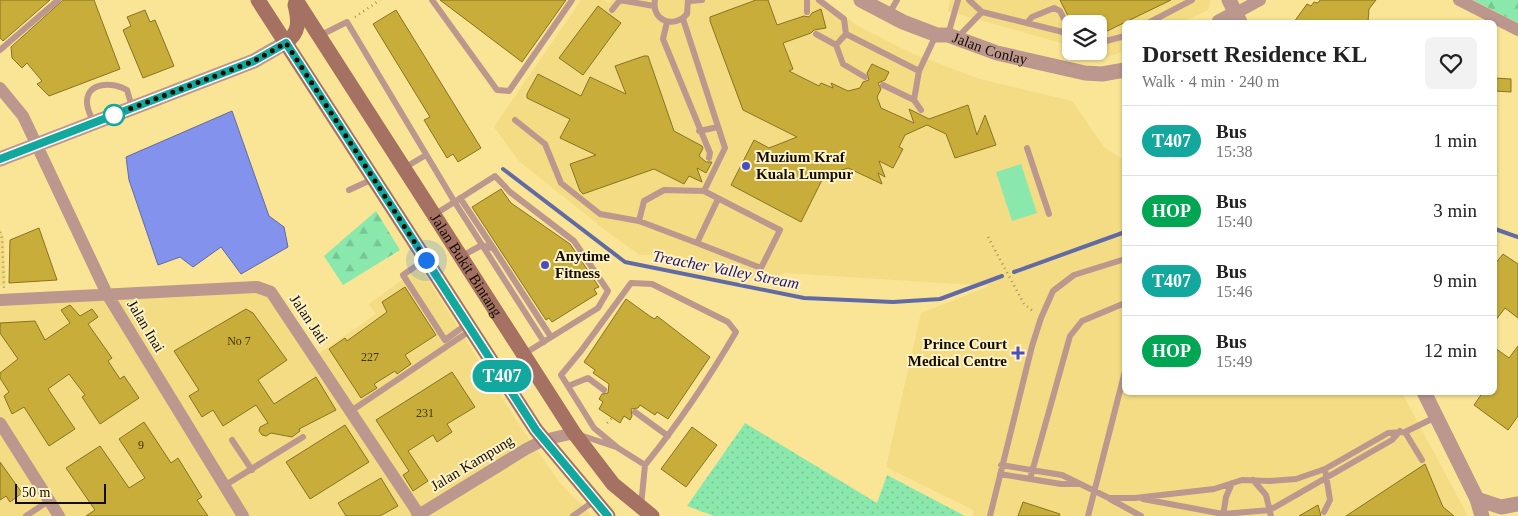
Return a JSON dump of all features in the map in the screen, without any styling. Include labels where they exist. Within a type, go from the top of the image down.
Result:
[{"type":"main road","name":"Jalan Bukit Bintang","points":[[258,0],[544,440],[608,516]]},
{"type":"main road","name":"Jalan Bukit Bintang","points":[[295,0],[574,433],[604,473],[646,512]]},
{"type":"main road","points":[[286,43],[294,37],[299,25],[295,0]]},
{"type":"street","name":"Jalan Conlay","points":[[861,0],[888,15],[997,53],[1085,73],[1122,73]]},
{"type":"street","points":[[1222,20],[1260,0]]},
{"type":"street","points":[[1459,0],[1518,30]]},
{"type":"street","points":[[0,159],[254,61],[286,43]]},
{"type":"street","name":"Jalan Inai","points":[[0,88],[23,116],[107,294],[242,516]]},
{"type":"street","name":"Jalan Jati","points":[[2,300],[257,288],[271,292],[419,516]]},
{"type":"street","points":[[1425,395],[1477,499],[1482,516]]},
{"type":"street","points":[[0,423],[59,516]]},
{"type":"street","name":"Jalan Kampung","points":[[419,516],[526,449],[544,440],[574,433]]},
{"type":"street","points":[[1477,499],[1501,507],[1518,504]]},
{"type":"lane","points":[[0,50],[58,0]]},
{"type":"lane","points":[[432,0],[497,90],[509,91],[572,0]]},
{"type":"lane","points":[[612,10],[620,0],[654,3],[660,18],[667,22],[675,22],[683,18],[689,8],[689,1],[702,0]]},
{"type":"lane","points":[[807,0],[807,12]]},
{"type":"lane","points":[[819,0],[844,19],[846,34],[836,45]]},
{"type":"lane","points":[[888,15],[897,0]]},
{"type":"lane","points":[[947,36],[958,0]]},
{"type":"lane","points":[[969,0],[982,12],[1062,32]]},
{"type":"lane","points":[[1154,20],[1192,0]]},
{"type":"lane","points":[[1027,23],[1032,17],[1054,8],[1060,11],[1062,15]]},
{"type":"lane","points":[[914,100],[919,71],[947,36],[982,12]]},
{"type":"lane","points":[[683,18],[725,148],[704,191]]},
{"type":"lane","points":[[319,36],[347,22],[426,155],[494,249],[551,337]]},
{"type":"lane","points":[[667,22],[663,39],[710,153],[709,158]]},
{"type":"lane","points":[[816,34],[836,45],[842,64],[865,77]]},
{"type":"lane","points":[[846,34],[919,71]]},
{"type":"lane","points":[[1107,41],[1122,37]]},
{"type":"lane","points":[[94,123],[87,104],[89,94],[97,86],[117,84],[127,90],[132,108]]},
{"type":"lane","points":[[883,85],[914,100],[921,110]]},
{"type":"lane","points":[[515,120],[545,144],[561,183],[600,214],[639,221],[761,268],[780,230],[704,191],[664,190],[644,201],[639,221]]},
{"type":"lane","points":[[699,130],[718,127]]},
{"type":"lane","points":[[1027,148],[1049,214]]},
{"type":"lane","points":[[404,168],[426,155]]},
{"type":"lane","points":[[434,215],[496,176],[510,192],[574,241],[608,291],[598,308],[524,354]]},
{"type":"lane","points":[[348,190],[374,179]]},
{"type":"lane","points":[[697,243],[718,198]]},
{"type":"lane","points":[[457,199],[482,245],[544,342]]},
{"type":"lane","points":[[461,257],[482,245],[494,249]]},
{"type":"lane","points":[[426,260],[403,275],[413,292],[445,340],[470,327]]},
{"type":"lane","points":[[990,516],[1001,465],[1040,318],[1053,292],[1064,281],[1074,275],[1122,261]]},
{"type":"lane","points":[[645,465],[618,448],[594,428],[561,375],[631,283],[652,284],[728,322],[736,332],[717,365],[668,436],[645,465],[646,512]]},
{"type":"lane","points":[[1030,479],[1070,336],[1082,321],[1122,304]]},
{"type":"lane","points":[[351,411],[470,327]]},
{"type":"lane","points":[[568,386],[588,378],[604,390]]},
{"type":"lane","points":[[1088,516],[1122,383]]},
{"type":"lane","points":[[635,412],[668,436]]},
{"type":"lane","points":[[1135,498],[1223,515],[1270,513],[1392,440],[1402,432],[1436,417]]},
{"type":"lane","points":[[1109,498],[1135,498],[1214,489],[1242,480],[1285,481],[1324,469],[1388,434],[1402,432]]},
{"type":"lane","points":[[1402,432],[1422,460]]},
{"type":"lane","points":[[574,433],[618,448]]},
{"type":"lane","points":[[224,486],[303,437]]},
{"type":"lane","points":[[232,440],[252,470]]},
{"type":"lane","points":[[1001,465],[1062,475],[1141,516]]},
{"type":"lane","points":[[1324,469],[1330,500],[1324,512]]},
{"type":"lane","points":[[1000,474],[1079,484]]},
{"type":"lane","points":[[1253,480],[1266,496],[1270,513]]},
{"type":"lane","points":[[1223,515],[1232,483]]},
{"type":"lane","points":[[26,516],[50,500]]},
{"type":"lane","points":[[573,516],[595,501]]},
{"type":"path","points":[[356,16],[380,0]]},
{"type":"path","points":[[0,232],[2,238],[2,300]]},
{"type":"path","points":[[988,237],[1024,304],[1040,318]]},
{"type":"path","points":[[607,423],[612,418]]},
{"type":"shaded area","points":[[581,0],[604,0],[608,3],[611,0],[822,0],[858,26],[911,53],[980,79],[1072,101],[1105,148],[1122,159],[1122,395],[1403,395],[1468,516],[973,516],[973,510],[886,467],[921,313],[990,286],[785,273],[764,283],[671,254],[640,255],[610,234],[519,161],[494,127]]},
{"type":"shaded area","points":[[950,0],[1210,0],[1208,10],[1187,20],[1122,20],[1122,52],[1108,57],[1107,15],[1062,15],[1062,43],[948,11]]},
{"type":"shaded area","points":[[0,228],[4,238],[6,285],[0,286]]},
{"type":"shaded area","points":[[420,267],[520,426],[561,484],[592,516],[0,516],[0,305],[256,292],[268,295],[311,359],[376,314],[369,304]]},
{"type":"green space","points":[[1473,0],[1518,0],[1518,23]]},
{"type":"green space","points":[[1021,164],[1037,213],[1012,221],[996,172]]},
{"type":"green space","points":[[376,211],[400,250],[343,285],[324,256]]},
{"type":"green space","points":[[745,423],[877,503],[887,475],[965,516],[714,516],[687,506]]},
{"type":"water","points":[[232,111],[269,216],[284,227],[288,247],[241,274],[221,247],[193,267],[180,257],[158,265],[129,180],[126,157]]},
{"type":"building","points":[[0,0],[50,0],[3,41],[0,38]]},
{"type":"building","points":[[63,0],[94,0],[120,69],[49,96],[37,84],[42,81],[27,63],[22,68],[12,58],[11,47]]},
{"type":"building","points":[[440,0],[566,0],[522,62]]},
{"type":"building","points":[[756,0],[768,0],[777,25],[804,16],[809,17],[812,13],[821,9],[826,28],[814,30],[811,33],[783,43],[793,69],[789,71],[819,86],[821,83],[833,88],[831,83],[848,91],[860,88],[863,82],[869,80],[867,73],[872,64],[889,72],[885,80],[878,83],[881,89],[877,97],[881,108],[914,123],[909,109],[929,119],[968,105],[977,135],[985,115],[996,145],[955,158],[946,134],[927,125],[905,135],[899,147],[903,149],[893,168],[879,161],[885,177],[878,173],[882,184],[848,168],[824,176],[801,222],[731,185],[754,140],[769,148],[797,137],[743,110],[710,21],[710,17]]},
{"type":"building","points":[[1060,0],[1171,0],[1130,20],[1122,20],[1122,24],[1107,31],[1107,15],[1068,15]]},
{"type":"building","points":[[1320,0],[1376,0],[1369,9],[1368,20],[1295,20],[1307,4],[1311,6],[1314,2],[1318,3]]},
{"type":"building","points":[[598,6],[621,23],[583,75],[559,58]]},
{"type":"building","points":[[145,10],[150,22],[155,20],[174,66],[143,78],[123,30],[131,26],[127,17]]},
{"type":"building","points":[[396,10],[481,148],[458,162],[453,154],[447,158],[424,120],[430,117],[373,24]]},
{"type":"building","points":[[648,56],[674,131],[702,146],[703,148],[699,156],[706,162],[712,162],[706,173],[697,168],[702,182],[689,176],[684,184],[654,169],[583,194],[580,191],[570,164],[596,155],[560,138],[570,119],[527,98],[527,94],[538,74],[581,96],[590,77],[626,94],[615,66]]},
{"type":"building","points":[[1497,78],[1511,79],[1511,92],[1497,91]]},
{"type":"building","points":[[501,189],[511,203],[570,244],[599,287],[594,289],[597,294],[552,322],[549,318],[546,320],[472,207]]},
{"type":"building","points":[[39,228],[57,280],[9,283],[10,240]]},
{"type":"building","points":[[1503,254],[1518,264],[1518,318],[1505,308],[1497,318],[1497,262]]},
{"type":"building","points":[[405,287],[436,335],[405,355],[411,364],[397,374],[395,371],[374,384],[377,388],[361,398],[329,349],[345,338],[347,341],[387,312],[382,302]]},
{"type":"building","points":[[626,299],[651,317],[655,319],[657,316],[710,357],[668,419],[657,412],[655,415],[640,405],[638,408],[631,409],[632,416],[630,420],[624,416],[620,423],[599,409],[603,402],[599,399],[602,394],[608,393],[609,384],[593,373],[595,370],[584,362]]},
{"type":"building","points":[[70,305],[80,316],[92,309],[98,317],[88,324],[112,358],[108,361],[120,379],[124,376],[139,398],[100,424],[82,397],[85,395],[69,374],[48,389],[75,429],[49,446],[24,407],[12,414],[4,396],[9,392],[0,378],[0,373],[18,359],[0,333],[0,323],[35,321],[45,340],[70,323],[61,310]]},
{"type":"building","points":[[246,309],[253,313],[287,360],[258,380],[274,404],[316,377],[336,410],[299,429],[300,431],[292,437],[271,433],[266,436],[262,435],[259,431],[260,427],[268,423],[256,405],[223,426],[213,410],[202,417],[189,396],[199,390],[174,351]]},
{"type":"building","points":[[1518,346],[1518,416],[1508,430],[1474,405],[1481,395],[1497,395],[1497,349],[1509,358]]},
{"type":"building","points":[[452,372],[475,407],[447,424],[452,432],[437,442],[433,435],[408,451],[428,481],[413,491],[403,475],[409,471],[376,420]]},
{"type":"building","points":[[144,422],[171,463],[178,458],[202,497],[197,500],[208,516],[86,516],[95,510],[66,468],[100,446],[129,488],[145,478],[119,439]]},
{"type":"building","points":[[345,425],[369,462],[310,499],[286,462]]},
{"type":"building","points":[[692,427],[717,445],[686,487],[661,469]]},
{"type":"building","points":[[0,462],[22,493],[10,502],[6,496],[0,500]]},
{"type":"building","points":[[1425,464],[1443,507],[1454,516],[1346,516]]},
{"type":"building","points":[[381,478],[398,506],[380,516],[346,516],[338,503]]},
{"type":"building","points":[[1023,502],[1060,514],[1059,516],[1018,516]]},
{"type":"building","points":[[1318,505],[1321,516],[1299,516]]},
{"type":"waterway","name":"Treacher Valley Stream","points":[[503,169],[625,262],[804,298],[893,302],[940,299],[1002,276]]},
{"type":"waterway","name":"Treacher Valley Stream","points":[[1497,230],[1518,237]]},
{"type":"waterway","name":"Treacher Valley Stream","points":[[1014,272],[1122,233]]},
{"type":"bus line","name":"T407","points":[[0,159],[254,61],[286,43],[536,430],[608,516]]},
{"type":"place","name":"Muzium Kraf Kuala Lumpur","points":[[746,166]]},
{"type":"place","name":"Anytime Fitness","points":[[545,265]]},
{"type":"place","name":"Prince Court Medical Centre","points":[[1018,353]]},
{"type":"route","points":[[114,115],[254,61],[286,43],[426,260]]}]
